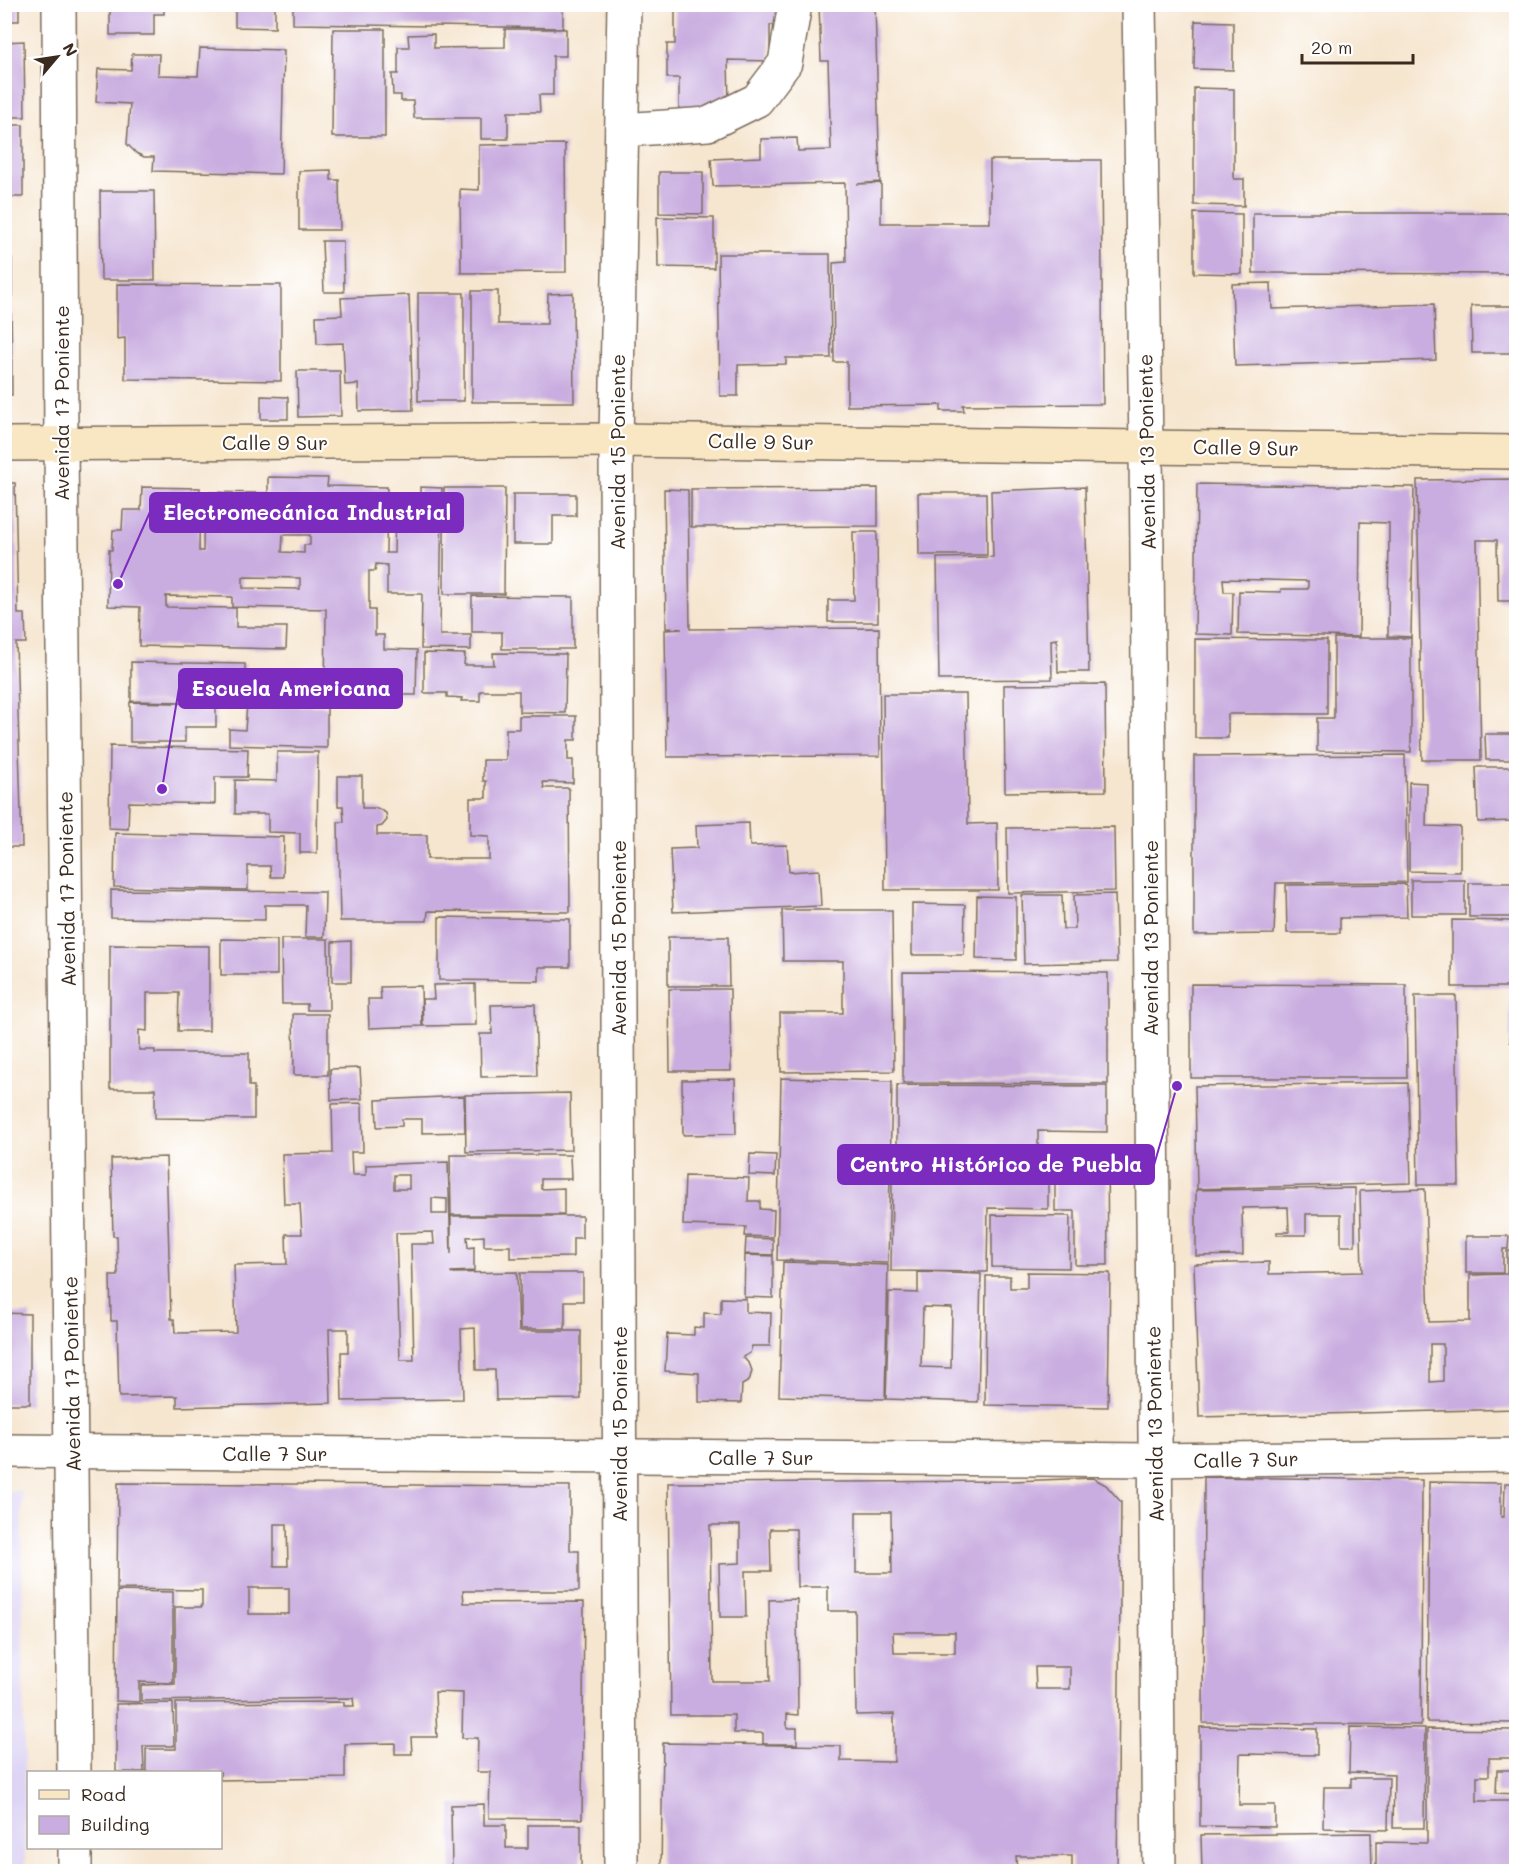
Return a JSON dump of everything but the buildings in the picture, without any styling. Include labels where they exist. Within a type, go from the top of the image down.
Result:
[{"type":"street","name":"Avenida 17 Poniente","points":[[59,4],[74,1771]]},
{"type":"street","name":"Avenida 15 Poniente","points":[[621,1872],[616,440],[624,4]]},
{"type":"street","points":[[622,130],[708,124],[757,100],[785,63],[795,4]]},
{"type":"street","name":"Avenida 13 Poniente","points":[[1139,4],[1146,446],[1159,1872]]},
{"type":"street","name":"Calle 9 Sur","points":[[4,444],[616,440],[1516,452]]},
{"type":"street","name":"Calle 7 Sur","points":[[4,1451],[1155,1460],[1516,1455]]},
{"type":"street","points":[[75,1849],[75,1872]]},
{"type":"shaded area","points":[[4,1491],[22,1491],[25,1871],[5,1871]]},
{"type":"place","name":"Electromecánica Industrial","points":[[118,584]]},
{"type":"place","name":"Escuela Americana","points":[[162,789]]},
{"type":"place","name":"Centro Histórico de Puebla","points":[[1177,1086]]}]
